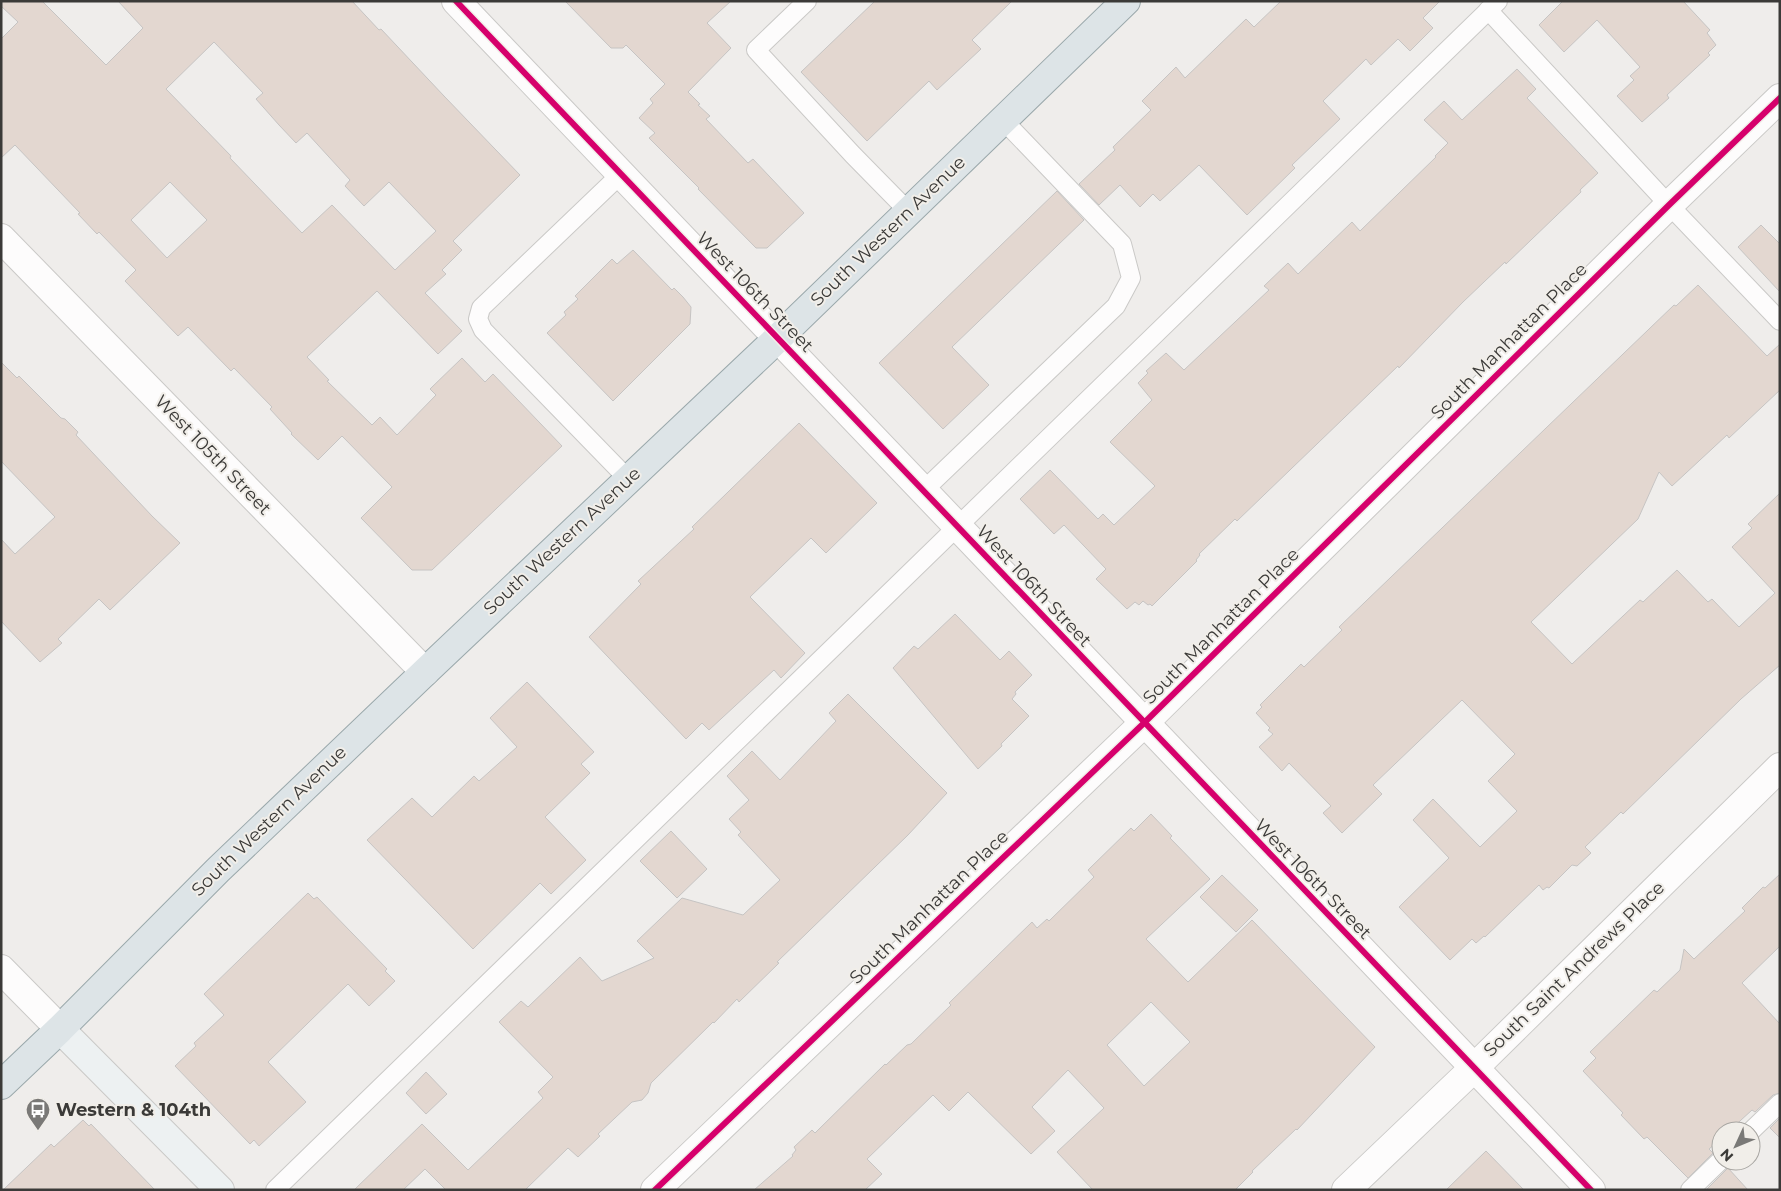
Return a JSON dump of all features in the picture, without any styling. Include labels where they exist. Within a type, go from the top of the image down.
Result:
[{"type":"main road","name":"South Western Avenue","points":[[1,1085],[60,1029],[218,870],[424,672],[778,338],[1126,1]]},
{"type":"street","name":"West 106th Street","points":[[456,1],[957,526],[1143,724],[1591,1190]]},
{"type":"street","name":"South Manhattan Place","points":[[655,1190],[1143,724],[1780,98]]},
{"type":"street","name":"West 105th Street","points":[[1,238],[424,672]]},
{"type":"street","name":"South Saint Andrews Place","points":[[1346,1190],[1474,1068],[1780,767]]},
{"type":"street","points":[[1,969],[220,1190]]},
{"type":"lane","points":[[808,1],[756,50],[853,155],[908,211]]},
{"type":"lane","points":[[275,1190],[1493,6],[1669,205],[1780,321]]},
{"type":"lane","points":[[923,491],[1116,306],[1131,278],[1122,244],[1003,120]]},
{"type":"lane","points":[[621,174],[481,308],[478,319],[483,330],[628,479]]},
{"type":"lane","points":[[1761,1121],[1780,1103]]},
{"type":"lane","points":[[1690,1190],[1711,1170]]},
{"type":"building","points":[[1,1],[42,1],[106,65],[143,28],[118,1],[352,1],[520,175],[453,241],[462,250],[442,270],[446,274],[425,293],[462,331],[438,354],[377,291],[307,357],[329,380],[327,381],[372,425],[380,417],[397,435],[436,395],[430,389],[462,358],[485,382],[493,374],[562,446],[432,570],[412,570],[361,518],[392,487],[342,436],[318,460],[291,434],[270,409],[272,407],[234,368],[231,371],[188,327],[178,336],[125,281],[136,270],[99,232],[97,234],[78,214],[80,213],[15,145],[1,158],[1,39],[18,22],[1,6]],"holes":[[[214,42],[263,93],[256,99],[279,125],[296,143],[307,133],[350,180],[345,186],[364,206],[389,182],[436,231],[395,270],[332,205],[302,233],[166,89]],[[170,182],[207,220],[167,258],[131,220]]]},
{"type":"building","points":[[565,1],[731,1],[707,23],[731,48],[688,92],[710,116],[706,119],[748,163],[753,159],[804,213],[767,248],[756,248],[649,138],[655,133],[639,118],[653,103],[650,99],[665,84],[626,45],[623,48],[611,48]]},
{"type":"building","points":[[875,1],[1012,1],[972,40],[981,49],[937,90],[929,81],[867,141],[801,72]]},
{"type":"building","points":[[1281,1],[1440,1],[1423,18],[1433,28],[1410,51],[1398,39],[1371,65],[1366,59],[1323,101],[1340,119],[1292,165],[1295,168],[1247,215],[1199,165],[1160,201],[1153,194],[1140,207],[1120,185],[1099,205],[1079,184],[1115,150],[1113,147],[1151,110],[1142,101],[1176,67],[1185,78],[1246,19],[1254,27]]},
{"type":"building","points":[[1563,1],[1683,1],[1710,30],[1707,33],[1716,45],[1708,53],[1710,55],[1667,95],[1669,98],[1642,122],[1617,96],[1634,80],[1630,76],[1640,67],[1597,20],[1564,52],[1539,25]]},
{"type":"building","points":[[1517,69],[1536,89],[1527,98],[1598,173],[1580,190],[1581,192],[1506,264],[1505,262],[1463,302],[1399,368],[1398,366],[1237,521],[1235,519],[1199,554],[1197,561],[1152,606],[1143,601],[1139,605],[1135,602],[1127,609],[1096,579],[1106,569],[1064,525],[1054,534],[1020,499],[1050,470],[1098,519],[1103,514],[1114,525],[1155,486],[1110,442],[1152,400],[1138,383],[1148,373],[1146,371],[1166,353],[1184,370],[1269,290],[1264,286],[1288,263],[1298,274],[1352,222],[1360,231],[1448,143],[1424,120],[1444,101],[1462,120]]},
{"type":"building","points":[[1057,191],[1084,220],[952,347],[989,385],[943,429],[879,363]]},
{"type":"building","points":[[1761,225],[1780,244],[1780,292],[1738,247]]},
{"type":"building","points":[[633,250],[672,290],[674,288],[691,307],[690,324],[613,401],[547,333],[566,315],[564,312],[578,299],[575,296],[612,259],[617,264]]},
{"type":"building","points":[[1698,285],[1767,356],[1780,344],[1780,390],[1729,438],[1727,435],[1672,486],[1659,472],[1638,519],[1531,622],[1572,664],[1640,600],[1643,602],[1677,570],[1708,602],[1712,599],[1739,627],[1775,593],[1732,547],[1752,528],[1748,524],[1780,493],[1780,665],[1741,699],[1623,814],[1621,812],[1585,847],[1591,853],[1577,866],[1572,865],[1549,888],[1547,887],[1543,890],[1539,885],[1485,937],[1476,943],[1472,939],[1450,960],[1399,907],[1449,858],[1413,820],[1433,799],[1480,847],[1517,811],[1488,781],[1515,754],[1462,700],[1373,785],[1382,794],[1342,833],[1323,813],[1331,806],[1289,763],[1282,771],[1259,747],[1273,734],[1256,713],[1262,707],[1260,705],[1301,664],[1304,667],[1342,630],[1339,627],[1674,305],[1676,306]]},
{"type":"building","points":[[1,362],[17,378],[19,376],[61,418],[65,419],[78,432],[76,435],[180,543],[110,610],[99,599],[58,639],[62,643],[40,662],[1,621],[1,539],[15,554],[55,517],[1,461]]},
{"type":"building","points":[[799,423],[877,503],[826,553],[811,538],[750,597],[805,653],[781,678],[774,670],[709,730],[702,723],[686,739],[589,637],[641,584],[638,581],[694,529],[692,527]]},
{"type":"building","points":[[955,614],[1000,660],[1009,651],[1032,675],[1015,692],[1016,694],[1012,699],[1029,716],[978,769],[893,668],[914,646],[918,649]]},
{"type":"building","points":[[527,682],[594,752],[581,764],[590,773],[545,817],[586,860],[551,894],[540,883],[473,949],[367,840],[412,798],[432,817],[474,776],[479,781],[517,747],[490,718]]},
{"type":"building","points":[[848,694],[947,793],[908,835],[777,962],[779,963],[739,1002],[737,999],[651,1083],[648,1093],[642,1100],[632,1102],[598,1134],[600,1136],[578,1157],[568,1148],[525,1190],[446,1190],[425,1169],[403,1190],[354,1190],[422,1124],[468,1170],[543,1098],[538,1092],[553,1077],[499,1022],[521,1001],[528,1007],[580,957],[602,981],[654,958],[637,941],[682,898],[743,915],[780,880],[738,835],[741,832],[729,819],[749,800],[727,776],[752,751],[780,780],[836,721],[829,713]]},
{"type":"building","points":[[1151,814],[1172,836],[1170,838],[1210,879],[1146,939],[1188,982],[1252,920],[1375,1047],[1297,1130],[1252,1171],[1235,1190],[1093,1190],[1057,1152],[1104,1108],[1068,1070],[1032,1107],[1055,1131],[1031,1154],[968,1092],[949,1111],[933,1095],[867,1159],[882,1174],[865,1190],[754,1190],[793,1156],[796,1150],[794,1147],[812,1130],[815,1133],[885,1064],[907,1045],[911,1044],[951,1005],[949,1003],[1032,922],[1037,928],[1047,919],[1049,921],[1094,877],[1088,870],[1131,828],[1134,831]],"holes":[[[1151,1002],[1190,1042],[1144,1086],[1107,1045]]]},
{"type":"building","points":[[671,831],[707,869],[677,898],[640,861]]},
{"type":"building","points":[[1780,874],[1780,946],[1742,983],[1780,1024],[1780,1093],[1773,1095],[1755,1112],[1752,1110],[1740,1121],[1711,1121],[1711,1147],[1709,1149],[1711,1155],[1688,1178],[1647,1137],[1644,1139],[1621,1115],[1623,1113],[1583,1071],[1596,1058],[1590,1052],[1654,990],[1657,992],[1680,970],[1684,949],[1694,959],[1745,911],[1742,908],[1763,887],[1765,888]]},
{"type":"building","points":[[1222,875],[1258,910],[1236,932],[1200,897]]},
{"type":"building","points":[[308,893],[314,899],[317,897],[387,969],[385,971],[395,981],[369,1006],[348,984],[268,1062],[306,1102],[259,1146],[254,1140],[250,1144],[175,1066],[196,1046],[194,1043],[224,1015],[204,994]]},
{"type":"building","points":[[426,1072],[447,1094],[426,1114],[406,1093]]},
{"type":"building","points":[[1780,1118],[1780,1138],[1770,1128]]},
{"type":"building","points":[[83,1120],[89,1126],[91,1124],[155,1190],[3,1190],[51,1144],[54,1147]]},
{"type":"building","points":[[1486,1151],[1524,1190],[1446,1190]]},
{"type":"building","points":[[1725,1171],[1731,1171],[1748,1190],[1706,1190]]},
{"type":"cycle path","points":[[456,1],[1591,1190]]},
{"type":"cycle path","points":[[655,1190],[1143,724],[1780,98]]},
{"type":"place","name":"Western & 104th","points":[[38,1131]]}]
